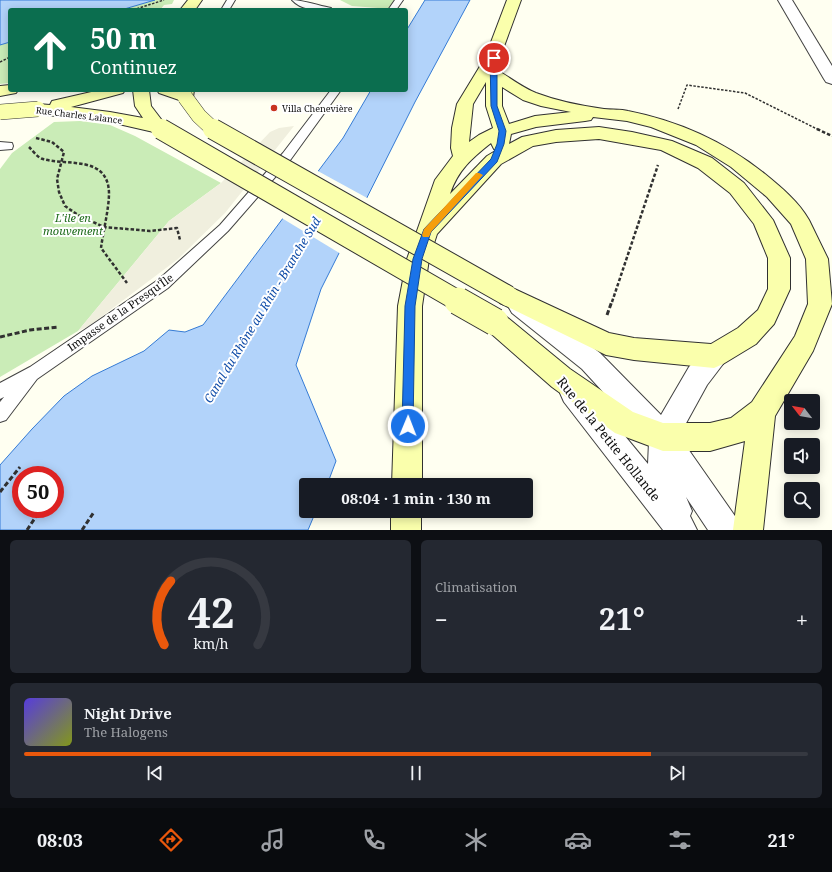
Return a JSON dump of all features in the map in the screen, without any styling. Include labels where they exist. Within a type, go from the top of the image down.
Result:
[{"type":"main road","points":[[462,157],[460,148],[461,128],[465,104],[494,58],[514,0]]},
{"type":"main road","points":[[494,58],[494,106],[503,131],[494,160]]},
{"type":"main road","points":[[186,93],[199,116],[214,130],[508,296],[606,344],[634,349],[714,356],[747,336],[766,317],[779,289],[779,258],[764,220],[737,188],[705,162],[642,120],[547,102],[530,96],[494,75]]},
{"type":"main road","points":[[38,109],[91,98],[110,92]]},
{"type":"main road","points":[[142,92],[143,106],[158,127]]},
{"type":"main road","points":[[465,104],[474,120],[485,126],[503,131],[528,141]]},
{"type":"main road","name":"Rue Charles Lalance","points":[[0,112],[38,109],[110,117],[158,127]]},
{"type":"main road","points":[[407,478],[410,306],[418,259],[445,180],[462,157],[485,140],[503,131],[535,122],[604,114]]},
{"type":"main road","name":"Rue de la Petite Hollande","points":[[158,127],[495,322],[561,378]]},
{"type":"main road","points":[[428,231],[494,160],[528,141],[556,136],[599,133],[632,138],[669,137],[702,141],[738,162],[774,192],[799,220],[817,259],[820,304],[804,343],[762,412],[737,430],[710,437],[663,437],[625,423],[561,378]]},
{"type":"main road","points":[[748,530],[762,412]]},
{"type":"main road","points":[[406,518],[406,530]]},
{"type":"street","points":[[785,0],[832,78]]},
{"type":"street","points":[[508,296],[591,361],[663,437],[726,530]]},
{"type":"street","points":[[686,530],[664,480],[662,459],[663,437],[698,376],[714,356]]},
{"type":"street","name":"Rue de la Petite Hollande","points":[[561,378],[682,530]]},
{"type":"lane","points":[[296,0],[303,4],[319,8]]},
{"type":"lane","name":"Impasse de la Presqu'Île","points":[[0,391],[35,372],[163,284],[224,228],[287,156],[335,92]]},
{"type":"lane","points":[[0,414],[35,372]]},
{"type":"path","points":[[139,8],[164,0]]},
{"type":"path","points":[[596,340],[606,318],[687,85],[745,93],[832,136]]},
{"type":"path","points":[[36,138],[46,139],[61,147],[64,152],[60,161],[57,179],[64,206],[78,215],[104,227],[150,231],[177,228],[181,244]]},
{"type":"path","points":[[25,142],[41,159],[80,163],[95,167],[104,175],[109,192],[102,248],[122,277],[131,286]]},
{"type":"path","points":[[0,337],[30,330],[66,326]]},
{"type":"path","points":[[0,492],[12,477]]},
{"type":"path","points":[[82,530],[94,512]]},
{"type":"path","points":[[27,530],[35,518]]},
{"type":"green space","points":[[155,0],[174,0],[172,4],[164,5],[162,8],[128,8]]},
{"type":"green space","points":[[340,0],[399,0],[393,8],[352,6]]},
{"type":"green space","points":[[8,43],[8,83],[0,84],[0,45]]},
{"type":"green space","name":"L'ile en mouvement","points":[[80,121],[110,125],[135,136],[221,183],[169,221],[78,331],[0,377],[0,169],[12,153],[54,122]]},
{"type":"shaded area","points":[[294,126],[225,213],[178,259],[89,326],[78,331],[169,221],[221,183],[270,132],[279,128]]},
{"type":"water","points":[[0,0],[155,0],[128,8],[8,8],[8,43],[0,45]]},
{"type":"water","name":"Canal du Rhône au Rhin - Branche Sud","points":[[425,0],[470,0],[415,102],[321,289],[296,365],[336,461],[330,478],[299,478],[299,518],[313,518],[308,530],[0,530],[0,465],[64,396],[92,376],[144,351],[169,330],[185,332],[203,325],[343,138],[370,92],[408,92],[408,28]]},
{"type":"pier","points":[[316,170],[369,199],[341,254],[280,217]]},
{"type":"slow traffic","points":[[426,235],[479,175]]},
{"type":"place","name":"Villa Chenevière","points":[[274,108]]},
{"type":"route","points":[[408,426],[410,306],[418,259],[428,231],[494,160],[503,131],[494,106],[494,58]]}]
